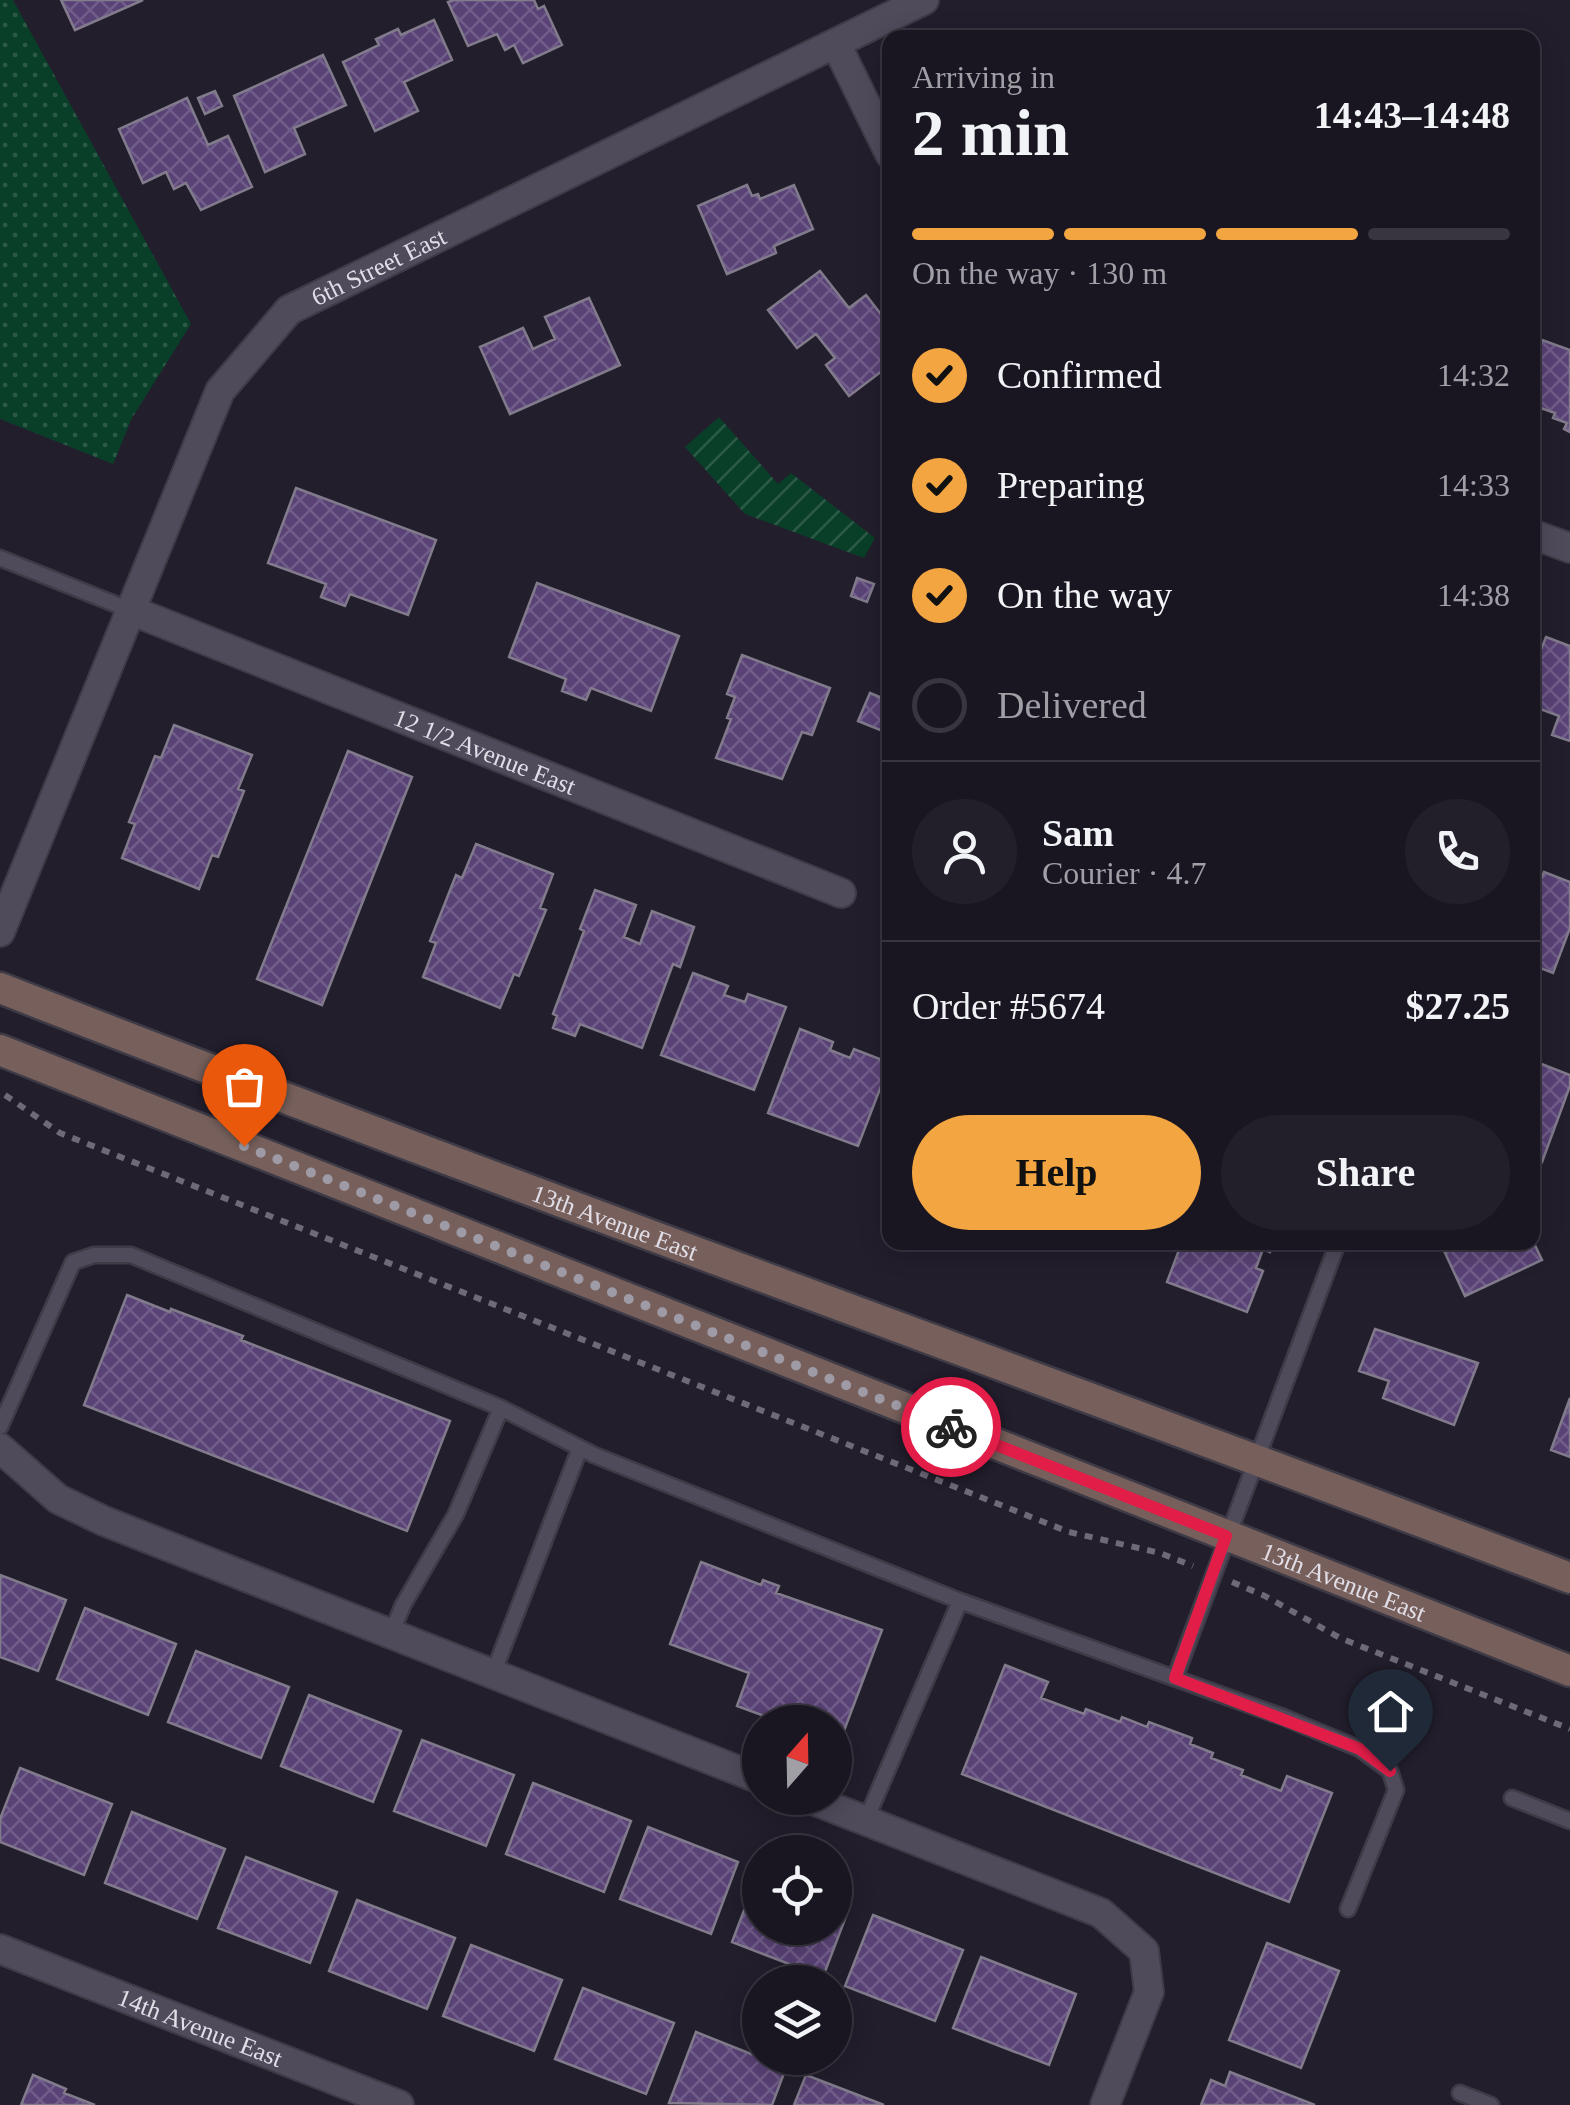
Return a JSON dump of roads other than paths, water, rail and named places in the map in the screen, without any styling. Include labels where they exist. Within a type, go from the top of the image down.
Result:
[{"type":"main road","name":"13th Avenue East","points":[[0,988],[388,1139],[1256,1458],[1570,1578]]},
{"type":"main road","name":"13th Avenue East","points":[[0,1050],[1570,1671]]},
{"type":"street","name":"6th Street East","points":[[0,932],[220,391],[288,310],[924,0]]},
{"type":"street","points":[[836,44],[882,138]]},
{"type":"street","points":[[1540,537],[1570,548]]},
{"type":"street","name":"12 1/2 Avenue East","points":[[130,610],[841,893]]},
{"type":"street","points":[[0,1448],[58,1498],[104,1521],[742,1772]]},
{"type":"street","points":[[852,1815],[1101,1913],[1144,1951],[1149,1992],[1105,2105]]},
{"type":"street","name":"14th Avenue East","points":[[0,1949],[399,2105]]},
{"type":"lane","points":[[0,558],[130,610]]},
{"type":"lane","points":[[1175,1678],[1335,1250]]},
{"type":"lane","points":[[0,1427],[74,1262],[94,1255],[131,1255],[501,1408],[580,1448],[960,1601],[1360,1749],[1390,1771],[1396,1790],[1348,1910]]},
{"type":"lane","points":[[391,1634],[403,1605],[456,1514],[501,1408]]},
{"type":"lane","points":[[493,1674],[580,1448]]},
{"type":"lane","points":[[866,1820],[960,1601]]},
{"type":"lane","points":[[1512,1798],[1570,1821]]},
{"type":"lane","points":[[1460,2092],[1491,2105]]}]
